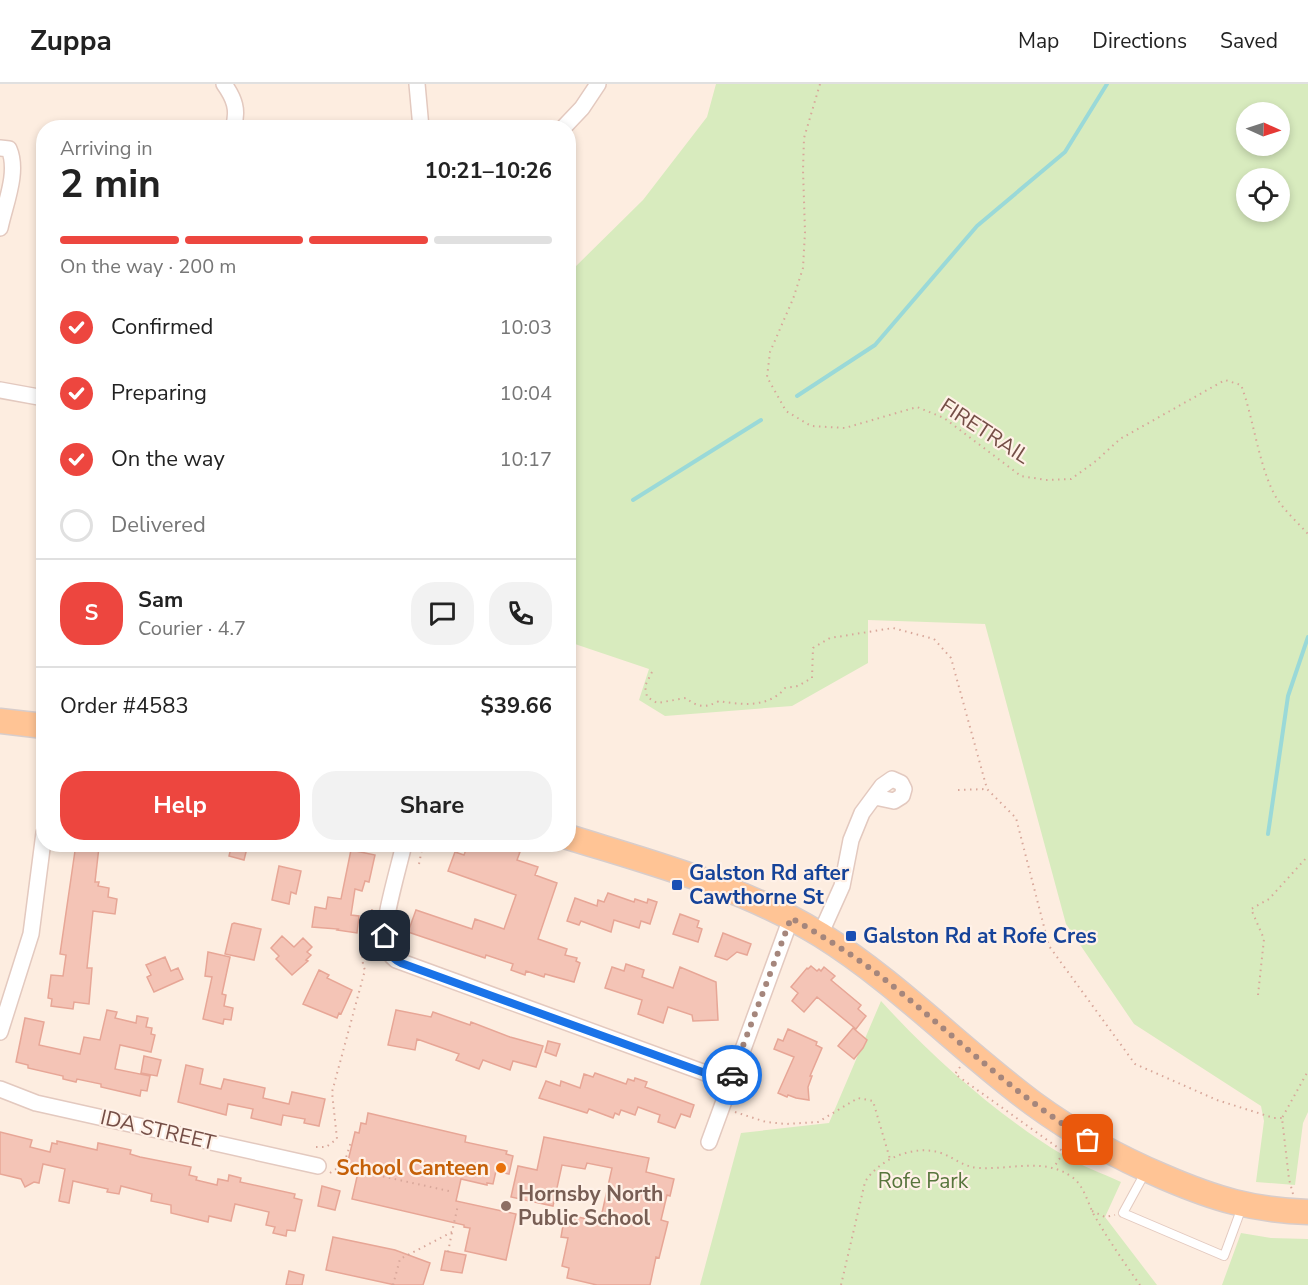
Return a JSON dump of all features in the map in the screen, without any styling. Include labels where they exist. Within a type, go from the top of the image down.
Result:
[{"type":"main road","points":[[0,721],[36,725]]},
{"type":"main road","points":[[576,839],[706,880],[791,918],[820,935],[893,986],[1034,1104],[1098,1147],[1199,1192],[1242,1206],[1303,1211]]},
{"type":"street","points":[[224,84],[234,98],[236,110],[234,120]]},
{"type":"street","points":[[417,84],[420,120]]},
{"type":"street","points":[[571,120],[582,108],[598,84]]},
{"type":"street","points":[[0,228],[13,169],[13,157],[5,148]]},
{"type":"street","points":[[0,390],[36,397]]},
{"type":"street","points":[[820,935],[842,886],[851,840],[862,813],[875,797]]},
{"type":"street","points":[[0,1032],[31,934],[42,852]]},
{"type":"street","points":[[402,852],[385,929],[385,944],[391,956],[396,960],[730,1082]]},
{"type":"street","points":[[709,1142],[791,918]]},
{"type":"street","name":"IDA STREET","points":[[0,1089],[36,1103],[322,1170]]},
{"type":"lane","points":[[1146,1170],[1123,1213],[1224,1256],[1242,1206]]},
{"type":"path","name":"FIRETRAIL","points":[[820,84],[804,138],[803,268],[794,299],[770,352],[767,377],[786,411],[811,426],[845,428],[917,407],[944,418],[1021,476],[1046,480],[1071,478],[1096,461],[1120,439],[1225,380],[1241,385],[1248,401],[1266,475],[1278,502],[1308,534]]},
{"type":"path","points":[[652,672],[645,686],[647,697],[657,703],[686,698],[694,705],[709,706],[719,701],[737,705],[760,703],[778,697],[784,688],[798,686],[812,678],[813,648],[830,638],[893,628],[934,639],[951,657],[987,789],[1016,818],[1049,946],[1135,1064],[1217,1100],[1274,1118],[1282,1118]]},
{"type":"path","points":[[958,790],[987,789]]},
{"type":"path","points":[[419,864],[421,852]]},
{"type":"path","points":[[1258,995],[1264,939],[1251,909],[1269,899],[1308,856]]},
{"type":"path","points":[[316,1147],[326,1147],[337,1139],[332,1092],[365,970]]},
{"type":"path","points":[[962,1064],[955,1074],[1064,1152],[1053,1167]]},
{"type":"path","points":[[1303,1211],[1289,1179],[1282,1118],[1308,1071]]},
{"type":"path","points":[[721,1107],[766,1122],[786,1124],[818,1122],[858,1098],[864,1098],[873,1101],[890,1159]]},
{"type":"path","points":[[322,1170],[334,1172],[343,1166],[351,1142],[349,1142]]},
{"type":"path","points":[[841,1285],[865,1182],[872,1171],[890,1159],[905,1154],[935,1152],[973,1168],[1053,1167],[1074,1178],[1080,1185],[1092,1211],[1140,1285]]},
{"type":"path","points":[[343,1166],[449,1191]]},
{"type":"path","points":[[448,1252],[458,1204]]},
{"type":"path","points":[[1092,1211],[1105,1217],[1123,1213]]},
{"type":"path","points":[[393,1285],[400,1259],[452,1232]]},
{"type":"green space","points":[[716,84],[1308,84],[1308,1112],[1303,1123],[1295,1185],[1256,1182],[1264,1121],[1261,1106],[1134,1024],[1066,924],[985,624],[868,620],[868,663],[792,706],[665,716],[639,700],[649,669],[576,644],[576,266],[643,200],[707,117]]},
{"type":"green space","name":"Rofe Park","points":[[881,1001],[944,1064],[990,1104],[1070,1159],[1121,1182],[1105,1217],[1157,1285],[700,1285],[741,1133],[829,1123]]},
{"type":"green space","points":[[1241,1233],[1271,1238],[1308,1239],[1308,1285],[1222,1285]]},
{"type":"building","points":[[75,852],[98,852],[95,882],[99,882],[98,886],[109,888],[108,897],[117,899],[115,914],[93,911],[87,968],[92,968],[89,1004],[74,1002],[73,1009],[51,1006],[52,999],[48,998],[51,975],[63,976],[66,955],[60,954]]},
{"type":"building","points":[[230,852],[246,852],[244,860],[229,856]]},
{"type":"building","points":[[351,852],[375,855],[369,882],[365,881],[362,891],[355,889],[351,915],[359,916],[357,933],[312,927],[315,907],[326,909],[328,897],[341,899]]},
{"type":"building","points":[[455,852],[464,855],[465,852],[520,852],[517,860],[538,867],[535,875],[557,883],[538,939],[567,949],[565,955],[577,958],[576,961],[580,963],[574,982],[545,974],[544,977],[526,971],[525,975],[511,970],[513,964],[486,955],[485,958],[408,932],[416,910],[472,929],[475,919],[504,929],[516,895],[448,871]]},
{"type":"building","points":[[279,866],[301,871],[296,894],[291,892],[289,904],[272,900]]},
{"type":"building","points":[[608,893],[634,902],[635,899],[647,903],[648,899],[657,902],[650,924],[641,921],[639,928],[614,920],[611,932],[581,921],[579,925],[567,921],[575,898],[597,906],[598,900],[604,902]]},
{"type":"building","points":[[680,914],[699,921],[697,927],[702,929],[698,942],[673,934]]},
{"type":"building","points":[[234,923],[261,929],[254,960],[225,954]]},
{"type":"building","points":[[723,933],[751,944],[747,955],[737,952],[727,960],[715,956]]},
{"type":"building","points":[[282,936],[294,947],[303,938],[312,947],[307,952],[311,955],[306,960],[308,961],[292,975],[276,959],[279,956],[271,948]]},
{"type":"building","points":[[208,952],[230,957],[222,994],[226,995],[224,1006],[233,1008],[231,1020],[224,1019],[223,1024],[203,1019],[212,977],[205,976]]},
{"type":"building","points":[[165,957],[171,971],[178,968],[183,979],[154,992],[147,977],[151,975],[146,965]]},
{"type":"building","points":[[626,964],[644,970],[642,977],[673,988],[680,967],[716,982],[718,1020],[693,1021],[692,1015],[668,1007],[663,1023],[638,1014],[642,1000],[605,988],[612,967],[624,971]]},
{"type":"building","points":[[811,966],[817,971],[819,969],[821,971],[824,967],[835,976],[831,980],[861,1005],[858,1009],[866,1016],[856,1029],[817,997],[804,1012],[792,1001],[798,993],[791,987]]},
{"type":"building","points":[[319,970],[329,975],[327,978],[352,990],[337,1018],[303,1004]]},
{"type":"building","points":[[107,1010],[117,1012],[115,1018],[136,1023],[137,1016],[148,1018],[146,1027],[152,1028],[151,1034],[155,1035],[151,1052],[120,1045],[115,1069],[150,1076],[147,1091],[141,1090],[140,1096],[101,1087],[101,1084],[77,1079],[76,1082],[63,1079],[63,1076],[28,1068],[28,1065],[16,1062],[25,1018],[44,1022],[39,1045],[80,1054],[84,1037],[100,1040]]},
{"type":"building","points":[[396,1010],[431,1017],[433,1012],[543,1046],[536,1067],[513,1061],[510,1070],[483,1060],[479,1069],[456,1060],[459,1054],[417,1039],[415,1050],[388,1045]]},
{"type":"building","points":[[853,1028],[867,1040],[854,1059],[838,1046]]},
{"type":"building","points":[[788,1029],[817,1042],[816,1045],[822,1048],[810,1076],[812,1076],[808,1087],[809,1100],[788,1095],[787,1097],[778,1093],[794,1057],[774,1049],[778,1039],[783,1041]]},
{"type":"building","points":[[548,1041],[560,1044],[556,1056],[545,1052]]},
{"type":"building","points":[[144,1056],[161,1060],[157,1076],[141,1073]]},
{"type":"building","points":[[186,1065],[203,1069],[200,1084],[221,1089],[224,1079],[265,1088],[263,1098],[289,1104],[292,1092],[325,1099],[319,1126],[304,1123],[305,1119],[283,1115],[281,1125],[251,1118],[253,1109],[228,1104],[226,1115],[178,1102]]},
{"type":"building","points":[[595,1073],[626,1084],[628,1079],[634,1081],[635,1078],[647,1082],[645,1087],[694,1105],[690,1117],[681,1114],[675,1128],[658,1122],[660,1115],[638,1107],[635,1115],[621,1110],[619,1115],[615,1113],[613,1118],[589,1109],[587,1113],[539,1098],[546,1081],[560,1086],[561,1081],[580,1088],[584,1074],[593,1077]]},
{"type":"building","points":[[368,1113],[466,1136],[465,1142],[507,1151],[506,1154],[513,1156],[509,1174],[496,1171],[493,1184],[487,1183],[487,1185],[461,1179],[456,1201],[516,1214],[506,1260],[465,1251],[470,1228],[464,1225],[352,1199],[359,1168],[347,1165],[355,1132],[359,1133],[361,1123],[366,1124]]},
{"type":"building","points":[[0,1132],[32,1140],[30,1147],[50,1152],[52,1143],[57,1144],[57,1141],[97,1150],[98,1143],[131,1150],[130,1154],[140,1157],[191,1167],[189,1175],[197,1177],[196,1180],[217,1185],[218,1179],[228,1181],[229,1175],[241,1178],[240,1182],[295,1194],[294,1198],[302,1200],[295,1231],[287,1230],[286,1236],[273,1233],[275,1227],[266,1225],[269,1212],[235,1204],[231,1221],[209,1216],[208,1222],[171,1213],[171,1205],[151,1201],[152,1194],[121,1186],[119,1194],[107,1192],[108,1189],[73,1181],[69,1203],[59,1201],[65,1169],[43,1164],[39,1183],[34,1182],[25,1187],[21,1179],[0,1174]]},
{"type":"building","points":[[544,1137],[649,1158],[646,1172],[674,1179],[670,1196],[667,1195],[661,1220],[668,1222],[659,1258],[656,1257],[650,1285],[597,1285],[567,1278],[569,1268],[562,1266],[568,1238],[561,1237],[565,1214],[600,1222],[612,1168],[587,1163],[585,1169],[562,1165],[553,1206],[511,1197],[518,1166],[537,1170]]},
{"type":"building","points":[[322,1186],[340,1191],[335,1210],[318,1206]]},
{"type":"building","points":[[333,1237],[395,1250],[430,1263],[423,1285],[395,1285],[326,1270]]},
{"type":"building","points":[[445,1251],[466,1255],[462,1273],[441,1270]]},
{"type":"building","points":[[289,1271],[304,1275],[302,1285],[286,1285]]},
{"type":"waterway","points":[[797,396],[875,345],[977,226],[1065,152],[1107,84]]},
{"type":"waterway","points":[[633,500],[761,420]]},
{"type":"waterway","points":[[1268,834],[1288,696],[1308,637]]},
{"type":"way so far","points":[[732,1075],[791,918],[852,956],[893,986],[1034,1104],[1088,1140]]},
{"type":"place","name":"Galston Rd after Cawthorne St","points":[[677,885]]},
{"type":"place","name":"Galston Rd at Rofe Cres","points":[[851,936]]},
{"type":"place","name":"School Canteen","points":[[501,1168]]},
{"type":"place","name":"Hornsby North Public School","points":[[506,1206]]},
{"type":"route","points":[[385,936],[387,950],[401,963],[730,1082],[732,1075]]}]
